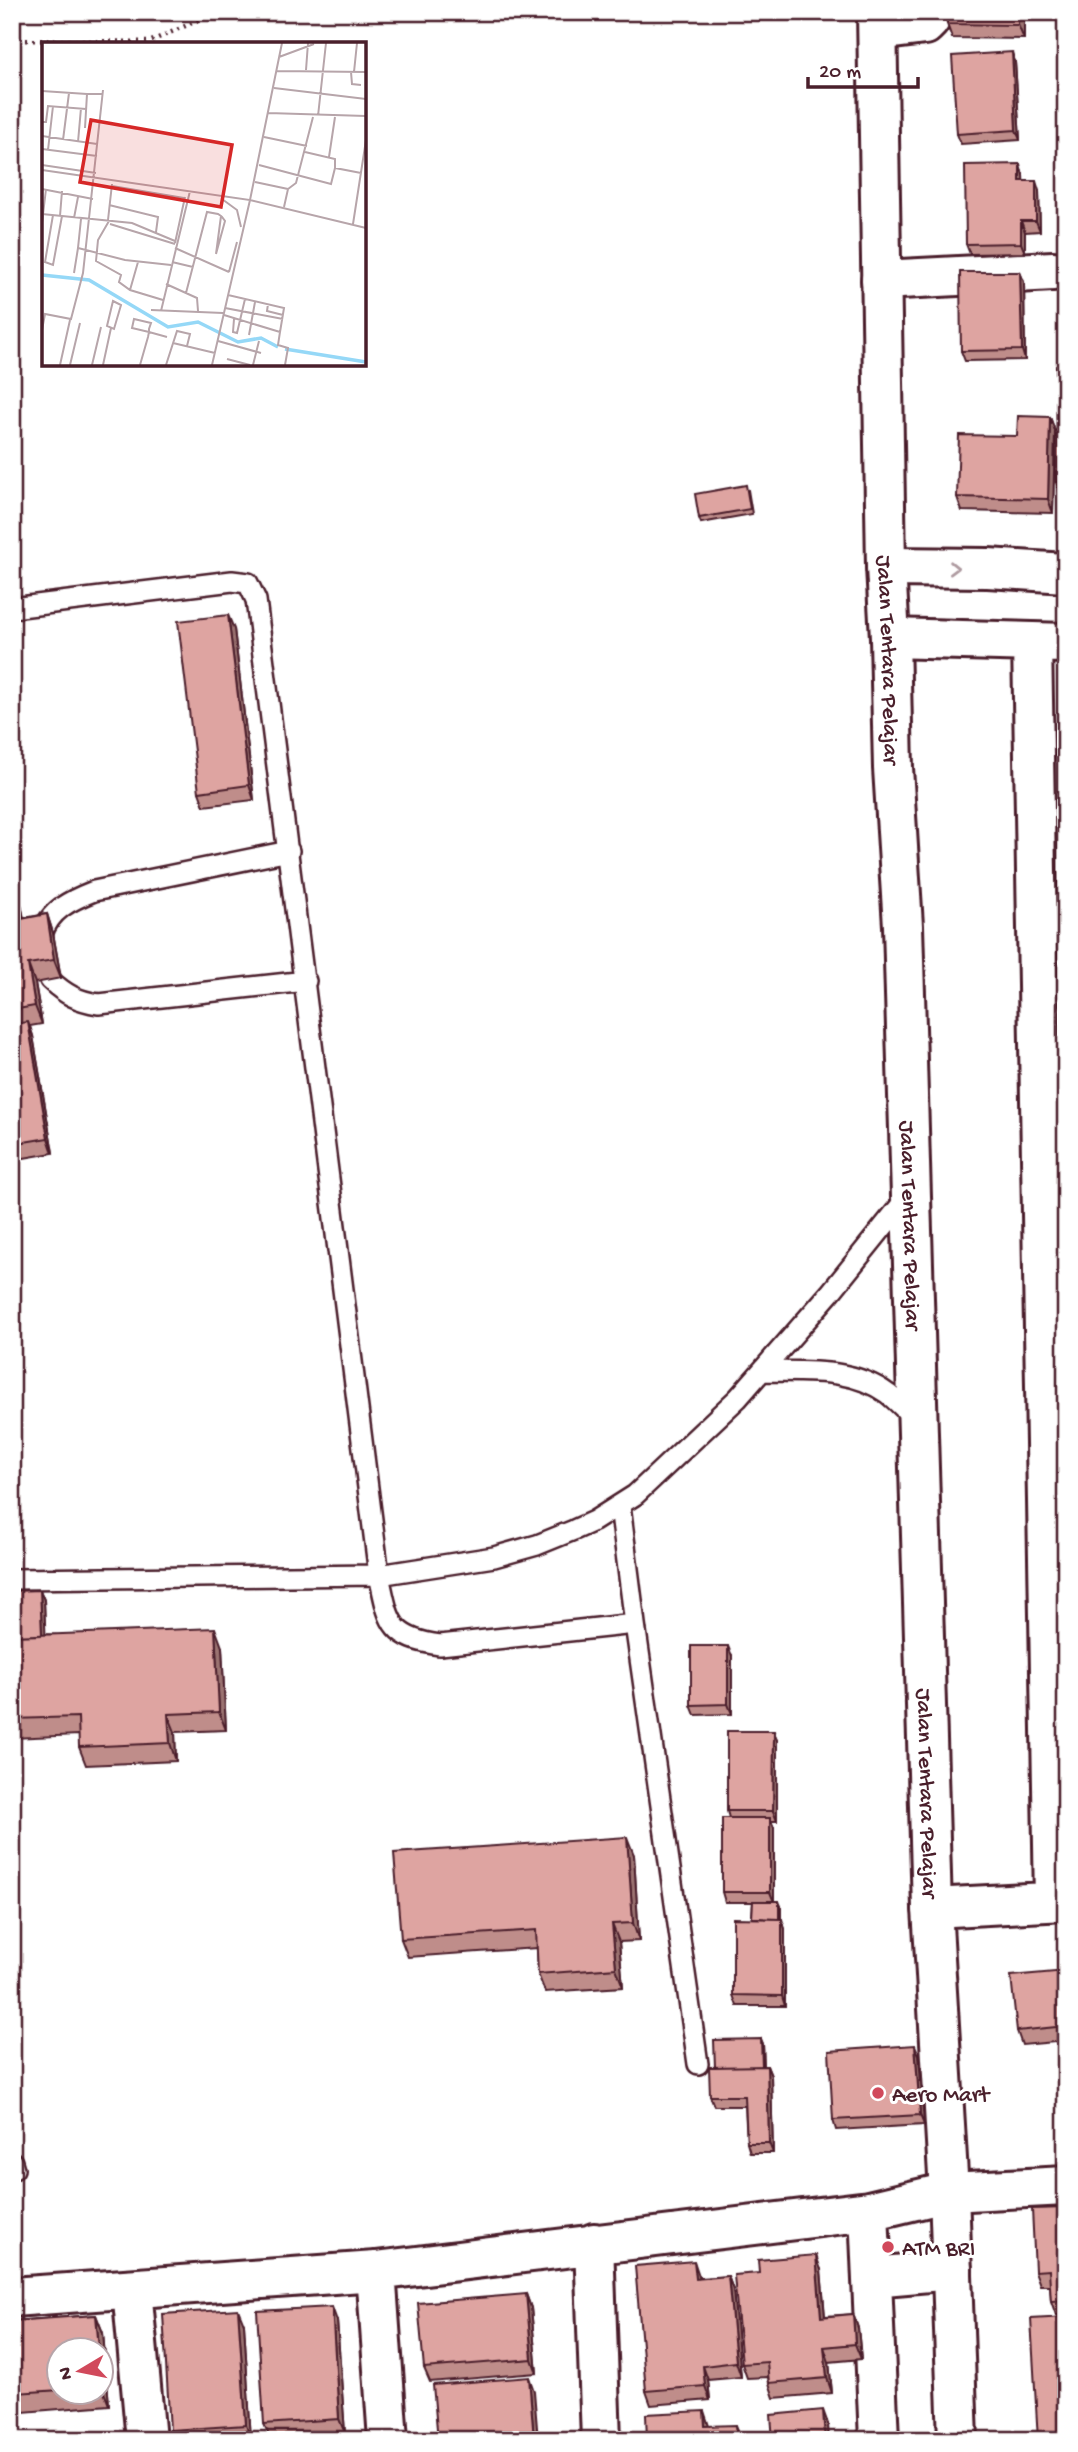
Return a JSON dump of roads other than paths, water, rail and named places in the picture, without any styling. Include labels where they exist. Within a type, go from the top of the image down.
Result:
[{"type":"street","points":[[878,22],[925,25],[932,12]]},
{"type":"street","name":"Jalan Tentara Pelajar","points":[[878,22],[886,567],[892,768],[903,926],[932,1908],[949,2192],[958,2440]]},
{"type":"street","points":[[881,280],[1053,271]]},
{"type":"street","points":[[886,567],[988,568],[1066,573]]},
{"type":"street","points":[[890,638],[1049,643],[1060,1901],[932,1908]]},
{"type":"street","points":[[12,2297],[376,2271],[869,2211],[949,2192],[1066,2186]]},
{"type":"street","points":[[869,2211],[879,2440]]},
{"type":"street","points":[[594,2243],[601,2440]]},
{"type":"street","points":[[872,2277],[952,2270]]},
{"type":"street","points":[[376,2271],[388,2440]]},
{"type":"street","points":[[132,2289],[146,2440]]},
{"type":"lane","points":[[12,608],[232,581],[248,583],[256,600],[379,1575],[388,1615],[400,1633],[416,1642],[440,1645],[635,1624]]},
{"type":"lane","points":[[42,935],[45,923],[56,912],[72,900],[94,891],[289,851]]},
{"type":"lane","points":[[50,980],[65,995],[81,1002],[99,1004],[306,981]]},
{"type":"lane","points":[[12,1579],[379,1575],[494,1557],[537,1545],[594,1521],[635,1495],[738,1398],[830,1293],[910,1194]]},
{"type":"lane","points":[[762,1371],[832,1372],[862,1379],[888,1394],[917,1421]]},
{"type":"lane","points":[[620,1506],[698,2064]]},
{"type":"place","name":"Aero Mart","points":[[878,2093]]},
{"type":"place","name":"ATM BRI","points":[[888,2247]]}]
